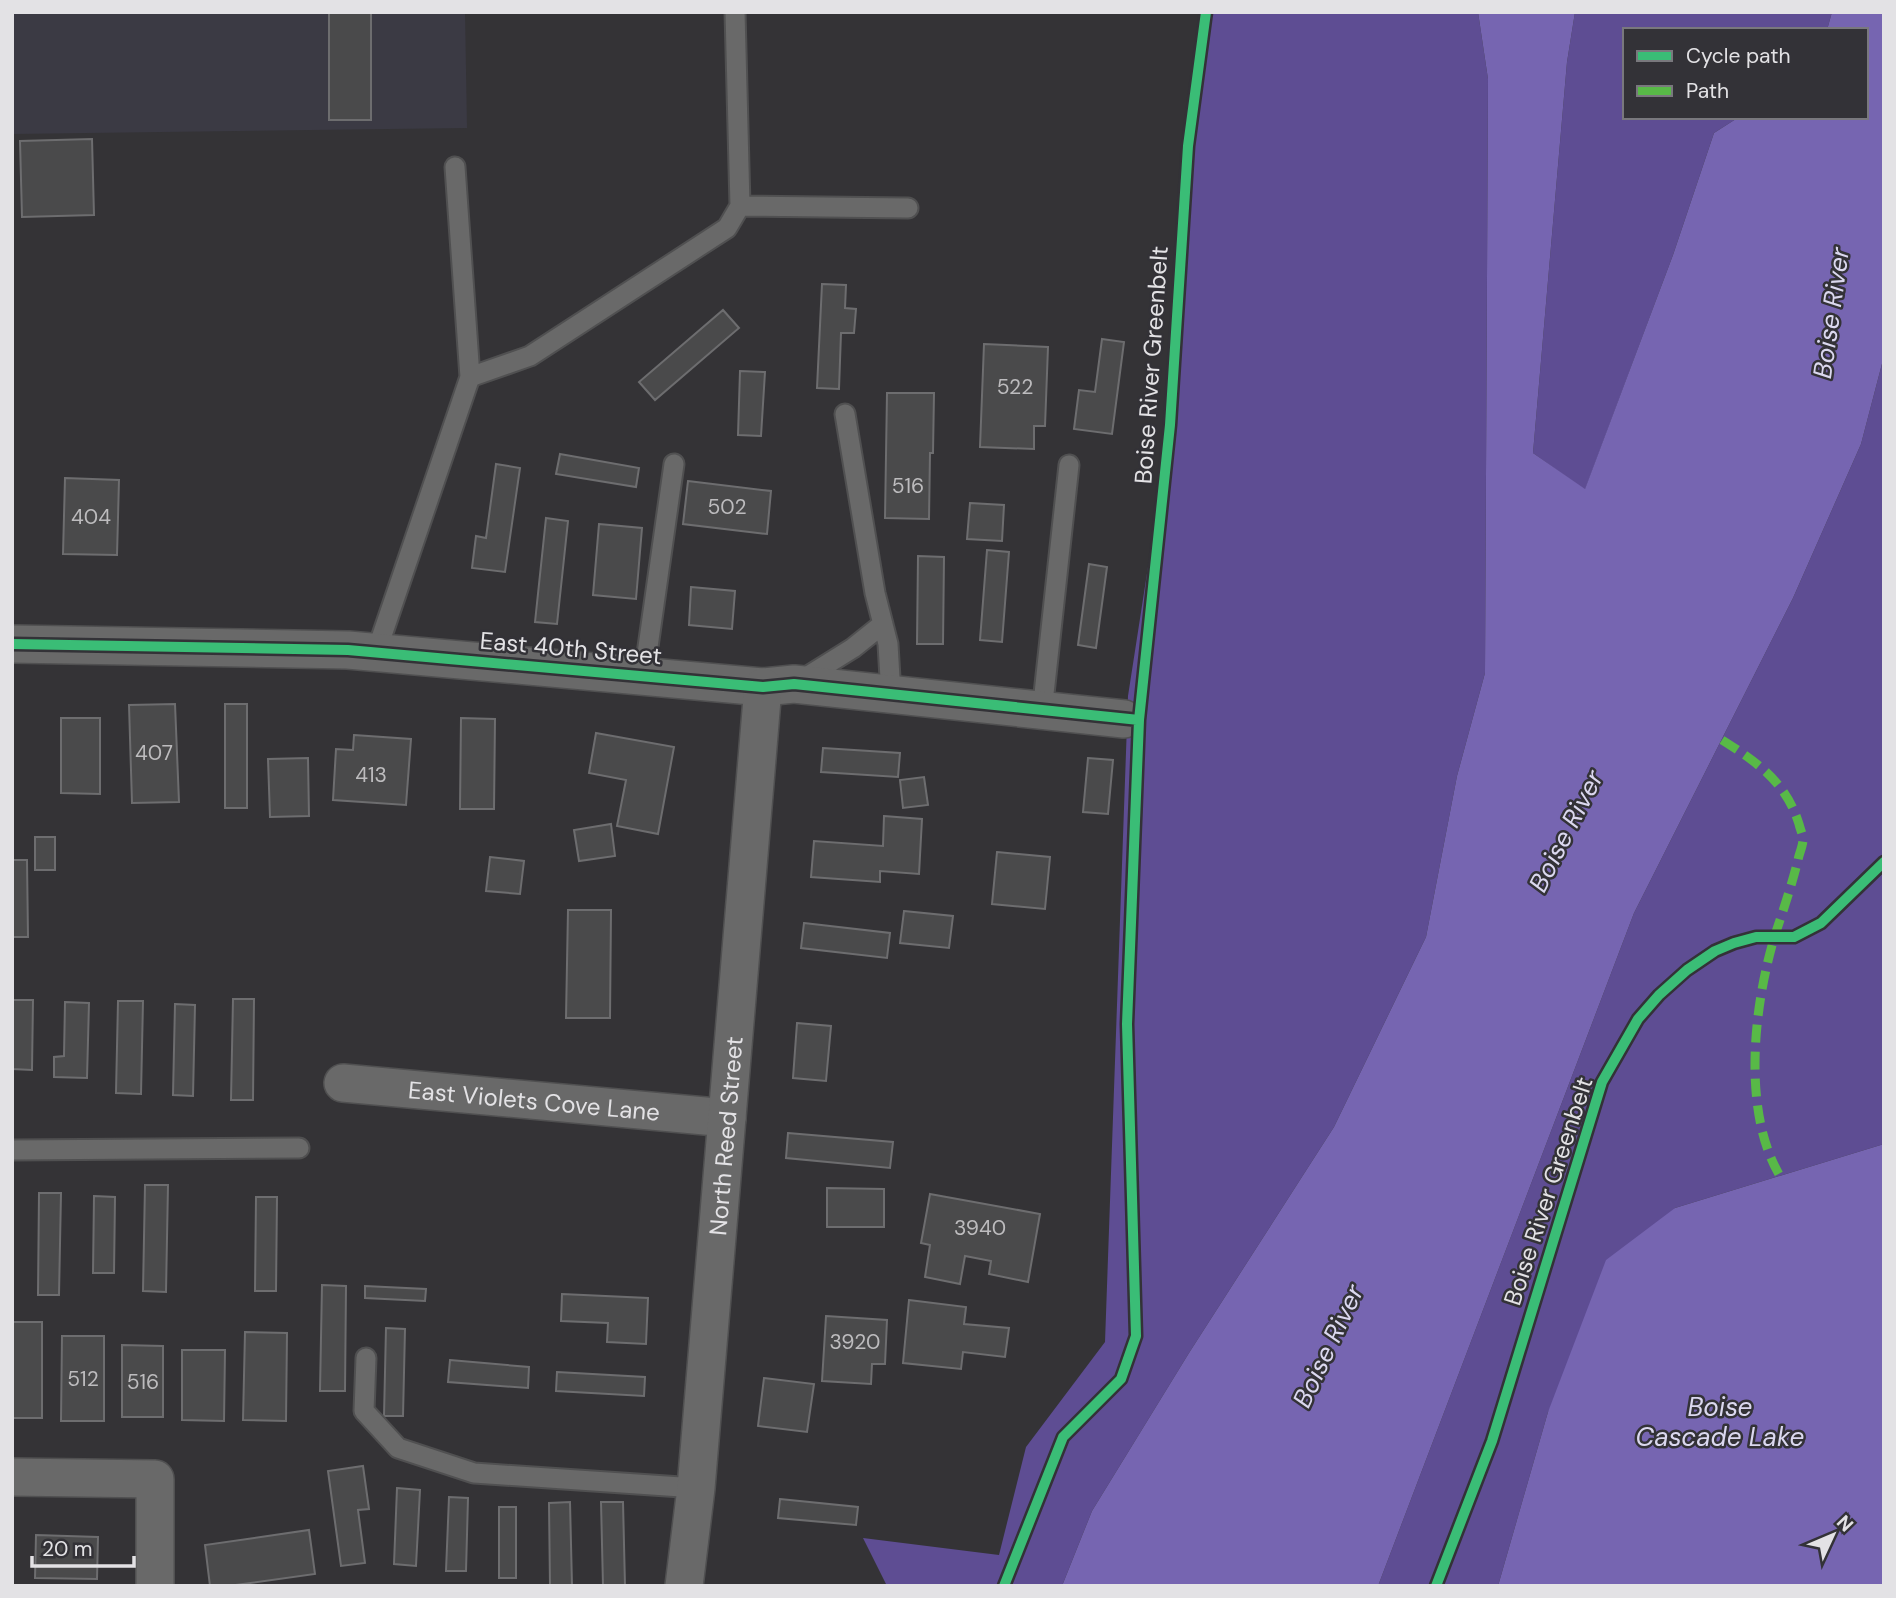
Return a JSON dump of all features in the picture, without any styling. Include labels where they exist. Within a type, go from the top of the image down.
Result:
[{"type":"street","name":"East 40th Street","points":[[12,644],[376,653],[778,685],[1124,719]]},
{"type":"street","name":"North Reed Street","points":[[684,1586],[696,1488],[727,1118],[778,685]]},
{"type":"street","name":"East Violets Cove Lane","points":[[343,1083],[727,1118]]},
{"type":"street","points":[[12,1477],[155,1479],[155,1586]]},
{"type":"lane","points":[[470,377],[530,356],[727,228],[740,205],[735,12]]},
{"type":"lane","points":[[376,653],[470,377],[455,167]]},
{"type":"lane","points":[[740,205],[908,208]]},
{"type":"lane","points":[[845,415],[875,593],[888,645],[891,695]]},
{"type":"lane","points":[[644,676],[674,464]]},
{"type":"lane","points":[[1042,712],[1069,465]]},
{"type":"lane","points":[[778,685],[853,648],[883,624]]},
{"type":"lane","points":[[12,1150],[299,1148]]},
{"type":"lane","points":[[366,1358],[364,1411],[398,1448],[474,1473],[696,1488]]},
{"type":"shaded area","points":[[12,12],[465,12],[467,128],[12,134]]},
{"type":"shaded area","points":[[1206,12],[1478,12],[1488,79],[1485,673],[1457,776],[1426,937],[1334,1127],[1189,1353],[1092,1511],[1062,1586],[887,1586],[863,1538],[999,1555],[1026,1447],[1105,1342],[1128,696],[1170,425],[1188,146]]},
{"type":"shaded area","points":[[1575,12],[1832,12],[1828,28],[1623,28],[1623,119],[1736,119],[1714,133],[1673,255],[1585,490],[1533,453],[1567,62]]},
{"type":"shaded area","points":[[1884,356],[1884,1144],[1675,1208],[1548,1412],[1498,1586],[1378,1586],[1634,913],[1793,598],[1861,444]]},
{"type":"water","name":"Boise River","points":[[1478,12],[1575,12],[1567,62],[1533,453],[1585,489],[1673,255],[1714,133],[1736,119],[1868,119],[1868,28],[1828,28],[1832,12],[1884,12],[1884,356],[1861,444],[1793,598],[1634,913],[1378,1586],[1062,1586],[1092,1511],[1189,1353],[1334,1127],[1426,937],[1457,776],[1485,673],[1488,79]]},
{"type":"water","name":"Boise Cascade Lake","points":[[1884,1144],[1884,1586],[1498,1586],[1548,1412],[1606,1260],[1675,1208]]},
{"type":"building","points":[[329,12],[371,12],[371,120],[329,120]]},
{"type":"building","points":[[92,139],[94,215],[22,217],[20,141]]},
{"type":"building","points":[[822,284],[846,285],[845,308],[856,309],[854,333],[841,333],[839,389],[817,388]]},
{"type":"building","points":[[723,310],[739,328],[655,400],[639,382]]},
{"type":"building","points":[[1102,339],[1124,342],[1112,434],[1074,429],[1079,390],[1095,392]]},
{"type":"building","points":[[984,344],[1048,347],[1045,426],[1034,426],[1034,449],[980,447]]},
{"type":"building","points":[[740,371],[765,372],[761,436],[738,435]]},
{"type":"building","points":[[887,393],[934,393],[929,519],[885,518]]},
{"type":"building","points":[[560,454],[639,468],[636,487],[556,474]]},
{"type":"building","points":[[496,464],[520,468],[505,572],[472,568],[476,536],[486,538]]},
{"type":"building","points":[[65,478],[119,480],[117,555],[63,554]]},
{"type":"building","points":[[688,481],[771,491],[767,534],[683,524]]},
{"type":"building","points":[[970,503],[1004,505],[1002,541],[967,539]]},
{"type":"building","points":[[546,518],[568,521],[557,624],[535,622]]},
{"type":"building","points":[[599,524],[642,528],[636,599],[593,595]]},
{"type":"building","points":[[987,550],[1009,552],[1002,642],[980,640]]},
{"type":"building","points":[[918,556],[944,557],[943,644],[917,644]]},
{"type":"building","points":[[1089,564],[1107,567],[1096,648],[1078,645]]},
{"type":"building","points":[[691,587],[735,591],[732,629],[689,625]]},
{"type":"building","points":[[175,704],[179,802],[132,803],[129,705]]},
{"type":"building","points":[[225,704],[247,704],[247,808],[225,808]]},
{"type":"building","points":[[61,718],[100,718],[100,794],[61,793]]},
{"type":"building","points":[[461,718],[495,719],[494,809],[460,809]]},
{"type":"building","points":[[596,733],[674,747],[658,834],[617,826],[626,780],[589,773]]},
{"type":"building","points":[[354,735],[411,739],[406,805],[333,800],[336,749],[353,750]]},
{"type":"building","points":[[823,748],[900,753],[898,777],[821,772]]},
{"type":"building","points":[[308,758],[309,816],[270,817],[268,759]]},
{"type":"building","points":[[1088,758],[1113,760],[1108,814],[1083,812]]},
{"type":"building","points":[[924,777],[928,805],[903,808],[900,780]]},
{"type":"building","points":[[884,816],[922,819],[919,874],[880,871],[880,882],[811,877],[814,841],[883,846]]},
{"type":"building","points":[[611,824],[615,856],[579,861],[574,830]]},
{"type":"building","points":[[35,837],[55,837],[55,870],[35,870]]},
{"type":"building","points":[[997,852],[1050,857],[1045,909],[992,904]]},
{"type":"building","points":[[490,857],[524,861],[520,894],[486,891]]},
{"type":"building","points":[[12,860],[27,860],[28,937],[12,937]]},
{"type":"building","points":[[568,910],[611,910],[610,1018],[566,1018]]},
{"type":"building","points":[[904,911],[953,916],[949,948],[900,943]]},
{"type":"building","points":[[804,923],[890,933],[887,958],[801,948]]},
{"type":"building","points":[[233,999],[254,999],[253,1100],[231,1100]]},
{"type":"building","points":[[12,1000],[33,1000],[32,1070],[12,1069]]},
{"type":"building","points":[[118,1001],[143,1001],[141,1094],[116,1093]]},
{"type":"building","points":[[65,1002],[89,1003],[87,1078],[54,1077],[54,1057],[64,1056]]},
{"type":"building","points":[[175,1004],[195,1005],[193,1096],[173,1095]]},
{"type":"building","points":[[797,1023],[831,1026],[826,1081],[793,1078]]},
{"type":"building","points":[[788,1133],[893,1142],[890,1168],[786,1158]]},
{"type":"building","points":[[145,1185],[168,1185],[166,1292],[143,1291]]},
{"type":"building","points":[[827,1188],[884,1189],[884,1227],[827,1227]]},
{"type":"building","points":[[39,1193],[61,1193],[59,1295],[38,1295]]},
{"type":"building","points":[[930,1194],[1040,1214],[1028,1282],[989,1274],[991,1261],[965,1256],[960,1284],[925,1277],[930,1245],[921,1243]]},
{"type":"building","points":[[94,1196],[115,1197],[114,1273],[93,1273]]},
{"type":"building","points":[[256,1197],[277,1197],[276,1291],[255,1291]]},
{"type":"building","points":[[322,1285],[346,1286],[345,1391],[320,1391]]},
{"type":"building","points":[[365,1286],[426,1289],[425,1301],[365,1298]]},
{"type":"building","points":[[562,1294],[648,1298],[646,1344],[607,1342],[608,1323],[561,1321]]},
{"type":"building","points":[[909,1300],[966,1307],[964,1324],[1009,1328],[1005,1357],[963,1352],[961,1369],[903,1363]]},
{"type":"building","points":[[826,1316],[887,1320],[885,1364],[872,1364],[871,1384],[822,1381]]},
{"type":"building","points":[[12,1322],[42,1322],[42,1418],[12,1418]]},
{"type":"building","points":[[386,1328],[405,1329],[403,1416],[384,1416]]},
{"type":"building","points":[[245,1332],[287,1333],[286,1421],[243,1420]]},
{"type":"building","points":[[62,1336],[104,1336],[104,1421],[61,1421]]},
{"type":"building","points":[[122,1345],[163,1346],[163,1417],[122,1417]]},
{"type":"building","points":[[182,1350],[225,1350],[224,1421],[182,1420]]},
{"type":"building","points":[[450,1360],[529,1367],[528,1388],[448,1382]]},
{"type":"building","points":[[557,1372],[645,1377],[644,1396],[556,1391]]},
{"type":"building","points":[[764,1378],[814,1384],[807,1432],[758,1426]]},
{"type":"building","points":[[363,1466],[369,1509],[358,1510],[365,1563],[341,1566],[328,1471]]},
{"type":"building","points":[[397,1488],[420,1490],[416,1566],[394,1564]]},
{"type":"building","points":[[449,1497],[468,1498],[466,1571],[446,1571]]},
{"type":"building","points":[[780,1499],[858,1507],[856,1525],[778,1518]]},
{"type":"building","points":[[570,1502],[572,1586],[550,1586],[549,1503]]},
{"type":"building","points":[[601,1502],[623,1502],[625,1586],[603,1586]]},
{"type":"building","points":[[499,1507],[516,1507],[516,1578],[499,1578]]},
{"type":"building","points":[[309,1530],[315,1574],[210,1586],[205,1545]]},
{"type":"building","points":[[36,1535],[98,1537],[97,1579],[35,1578]]},
{"type":"marked path","points":[[1722,740],[1769,774],[1786,796],[1803,837],[1768,960],[1757,1023],[1755,1056],[1760,1120],[1768,1149],[1780,1176]]},
{"type":"cycle path","name":"Boise River Greenbelt","points":[[1004,1586],[1063,1437],[1121,1379],[1136,1336],[1127,1024],[1139,720],[1170,425],[1188,146],[1206,12]]},
{"type":"cycle path","points":[[12,644],[348,650],[763,687],[794,684],[1139,720]]},
{"type":"cycle path","name":"Boise River Greenbelt","points":[[1436,1586],[1492,1441],[1602,1082],[1638,1019],[1659,995],[1687,970],[1715,951],[1756,937],[1794,937],[1821,923],[1884,862]]}]
